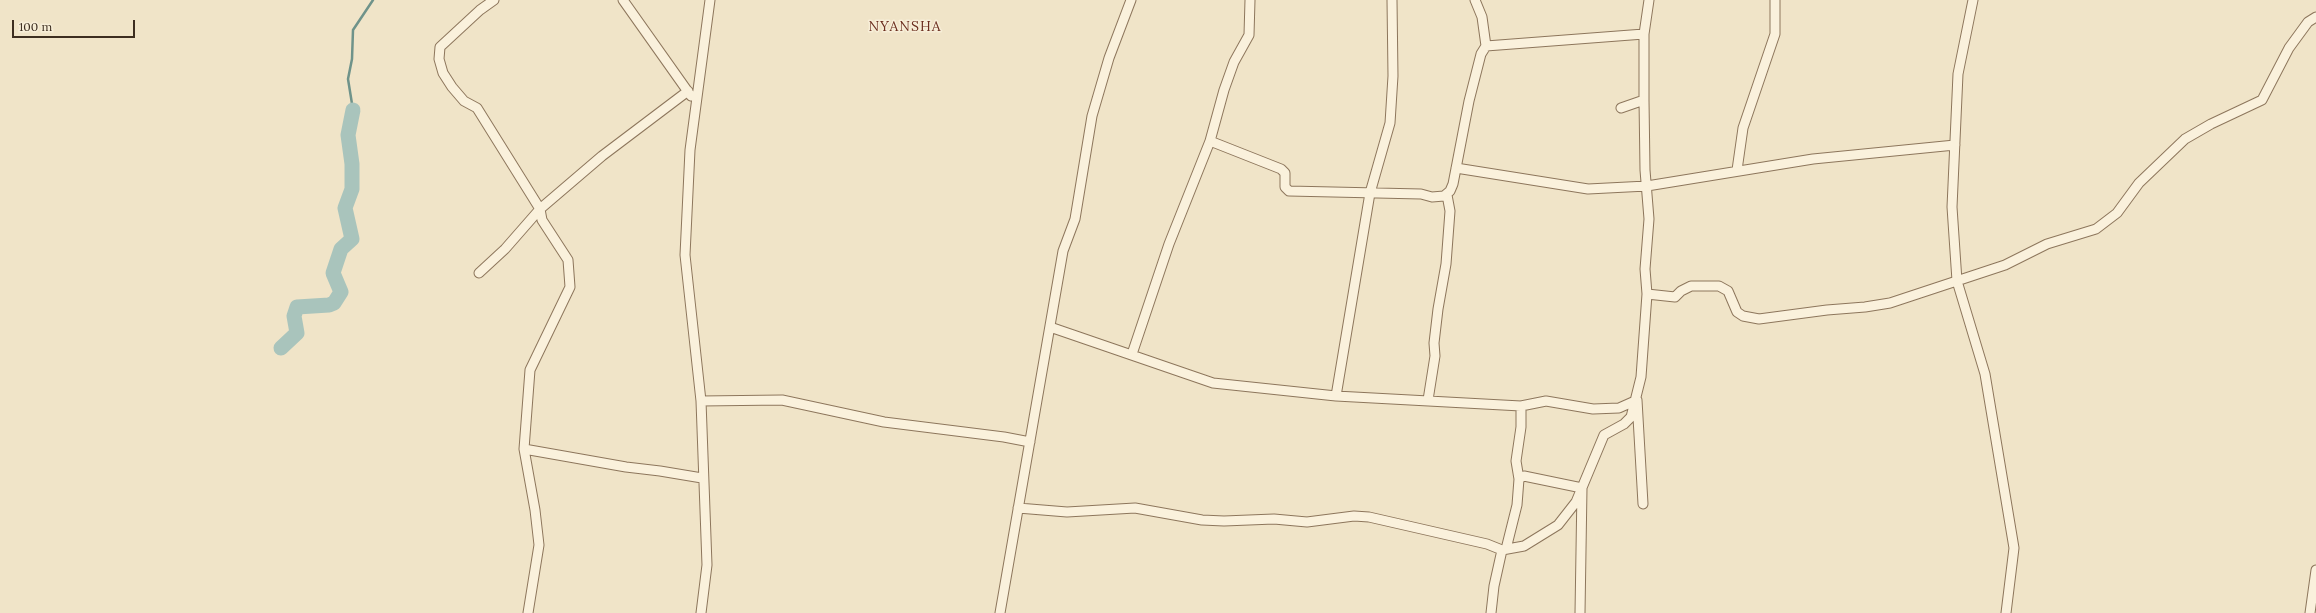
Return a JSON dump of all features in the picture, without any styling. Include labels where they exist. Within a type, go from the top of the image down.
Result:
[{"type":"street","points":[[494,0],[480,10],[440,47],[439,59],[443,73],[452,87],[464,101],[477,108],[540,209],[542,220],[568,260],[570,287],[530,370],[524,449],[535,510],[539,545],[528,613]]},
{"type":"street","points":[[624,0],[696,104]]},
{"type":"street","points":[[701,613],[707,565],[702,478],[701,401],[685,255],[690,150],[710,0]]},
{"type":"street","points":[[1000,613],[1062,251],[1075,219],[1092,116],[1109,58],[1131,0]]},
{"type":"street","points":[[1132,354],[1169,244],[1210,141],[1231,69],[1249,35],[1250,0]]},
{"type":"street","points":[[1336,396],[1370,192],[1390,123],[1393,76],[1392,0]]},
{"type":"street","points":[[1428,400],[1435,356],[1434,343],[1438,309],[1446,264],[1450,211],[1447,195],[1453,184],[1472,87],[1481,54],[1486,46],[1482,17],[1475,0]]},
{"type":"street","points":[[1018,508],[1067,512],[1135,508],[1202,520],[1224,521],[1274,519],[1307,522],[1354,516],[1369,517],[1487,544],[1504,550],[1524,546],[1558,525],[1573,507],[1600,441],[1604,435],[1624,424],[1631,418],[1637,400],[1641,377],[1647,294],[1645,269],[1649,219],[1644,100],[1644,34],[1650,0]]},
{"type":"street","points":[[1737,170],[1743,128],[1775,34],[1775,0]]},
{"type":"street","points":[[1973,0],[1958,74],[1952,207],[1957,281],[1985,374],[2014,548],[2006,613]]},
{"type":"street","points":[[1647,294],[1675,297],[1680,291],[1691,286],[1719,286],[1728,290],[1737,312],[1743,316],[1759,319],[1890,303],[2005,266],[2046,244],[2096,230],[2104,225],[2124,205],[2139,183],[2185,139],[2211,124],[2262,100],[2289,48],[2308,22],[2316,17]]},
{"type":"street","points":[[1486,46],[1644,34]]},
{"type":"street","points":[[479,273],[515,238],[540,209],[602,156],[688,91]]},
{"type":"street","points":[[1621,108],[1644,100]]},
{"type":"street","points":[[1210,141],[1282,169],[1285,173],[1285,187],[1289,191],[1421,194],[1432,198],[1447,195]]},
{"type":"street","points":[[1456,168],[1588,189],[1647,186],[1812,158],[1955,145]]},
{"type":"street","points":[[1050,327],[1213,383],[1336,396],[1520,406],[1546,401],[1599,409],[1619,408],[1637,400]]},
{"type":"street","points":[[701,401],[782,400],[884,422],[1004,436],[1030,442]]},
{"type":"street","points":[[1637,400],[1643,504]]},
{"type":"street","points":[[1491,613],[1499,556],[1504,550],[1518,505],[1519,479],[1516,461],[1521,427],[1520,406]]},
{"type":"street","points":[[524,449],[626,467],[660,470],[702,478]]},
{"type":"street","points":[[1519,479],[1524,476],[1529,476],[1582,488]]},
{"type":"street","points":[[1580,613],[1582,488]]},
{"type":"street","points":[[2310,613],[2316,570]]},
{"type":"waterway","points":[[353,110],[348,79],[352,59],[353,30],[373,0]]},
{"type":"waterway","points":[[281,348],[297,333],[294,316],[297,307],[329,305],[334,303],[341,292],[333,273],[341,249],[352,239],[345,208],[352,189],[352,164],[348,135],[353,110]]},
{"type":"district","name":"NYANSHA","points":[[905,27]]}]
